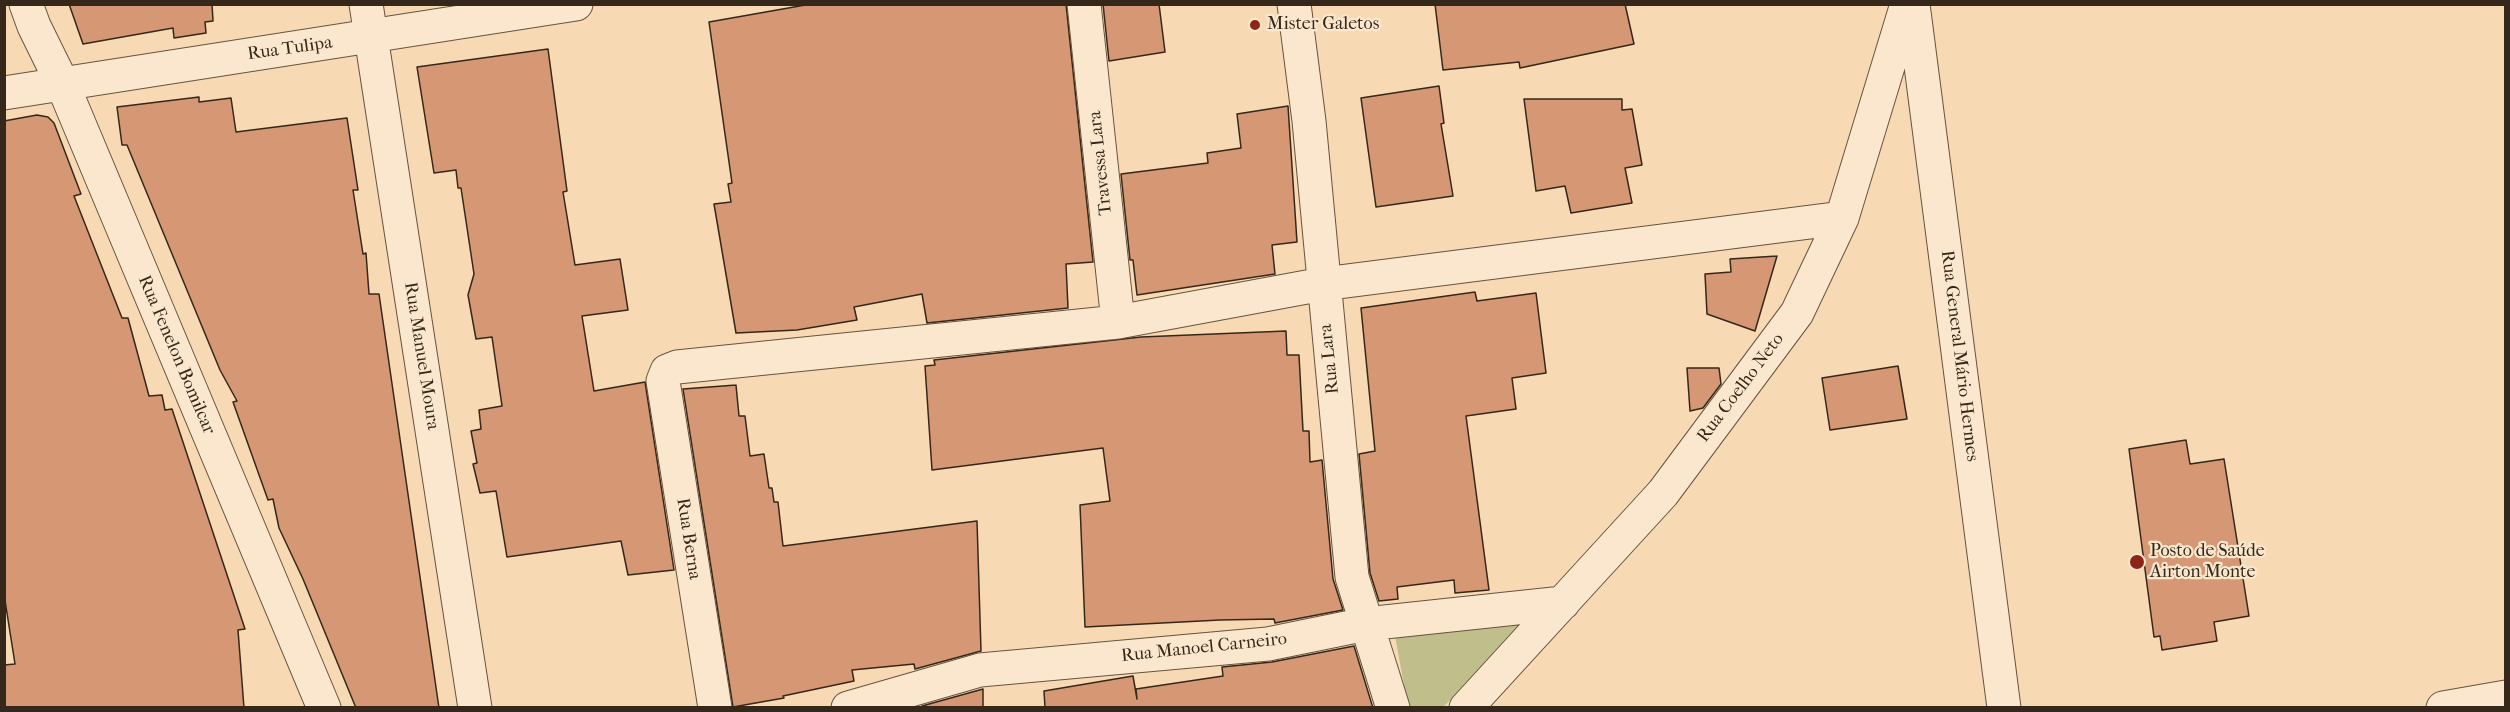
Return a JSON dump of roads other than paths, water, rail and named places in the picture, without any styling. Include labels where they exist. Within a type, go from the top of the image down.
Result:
[{"type":"street","name":"Rua Fenelon Bomilcar","points":[[26,4],[34,26],[62,83],[324,708]]},
{"type":"street","name":"Rua Manuel Moura","points":[[366,4],[475,708]]},
{"type":"street","name":"Rua Tulipa","points":[[4,93],[576,4]]},
{"type":"street","name":"Travessa Lara","points":[[1084,4],[1118,322]]},
{"type":"street","name":"Rua Lara","points":[[1294,4],[1309,121],[1352,577],[1393,708]]},
{"type":"street","name":"Rua Coelho Neto","points":[[1466,708],[1663,493],[1797,313],[1842,218],[1907,4]]},
{"type":"street","name":"Rua General Mário Hermes","points":[[1913,4],[2004,708]]},
{"type":"street","points":[[1118,322],[1323,284],[1842,218]]},
{"type":"street","name":"Rua Berna","points":[[715,708],[663,381],[667,371],[677,366],[1118,322]]},
{"type":"street","name":"Rua Manoel Carneiro","points":[[848,708],[980,670],[1268,644],[1366,624],[1563,603]]},
{"type":"street","points":[[2443,708],[2505,697]]},
{"type":"place","name":"Mister Galetos","points":[[1255,25]]},
{"type":"place","name":"Posto de Saúde Airton Monte","points":[[2137,562]]}]
